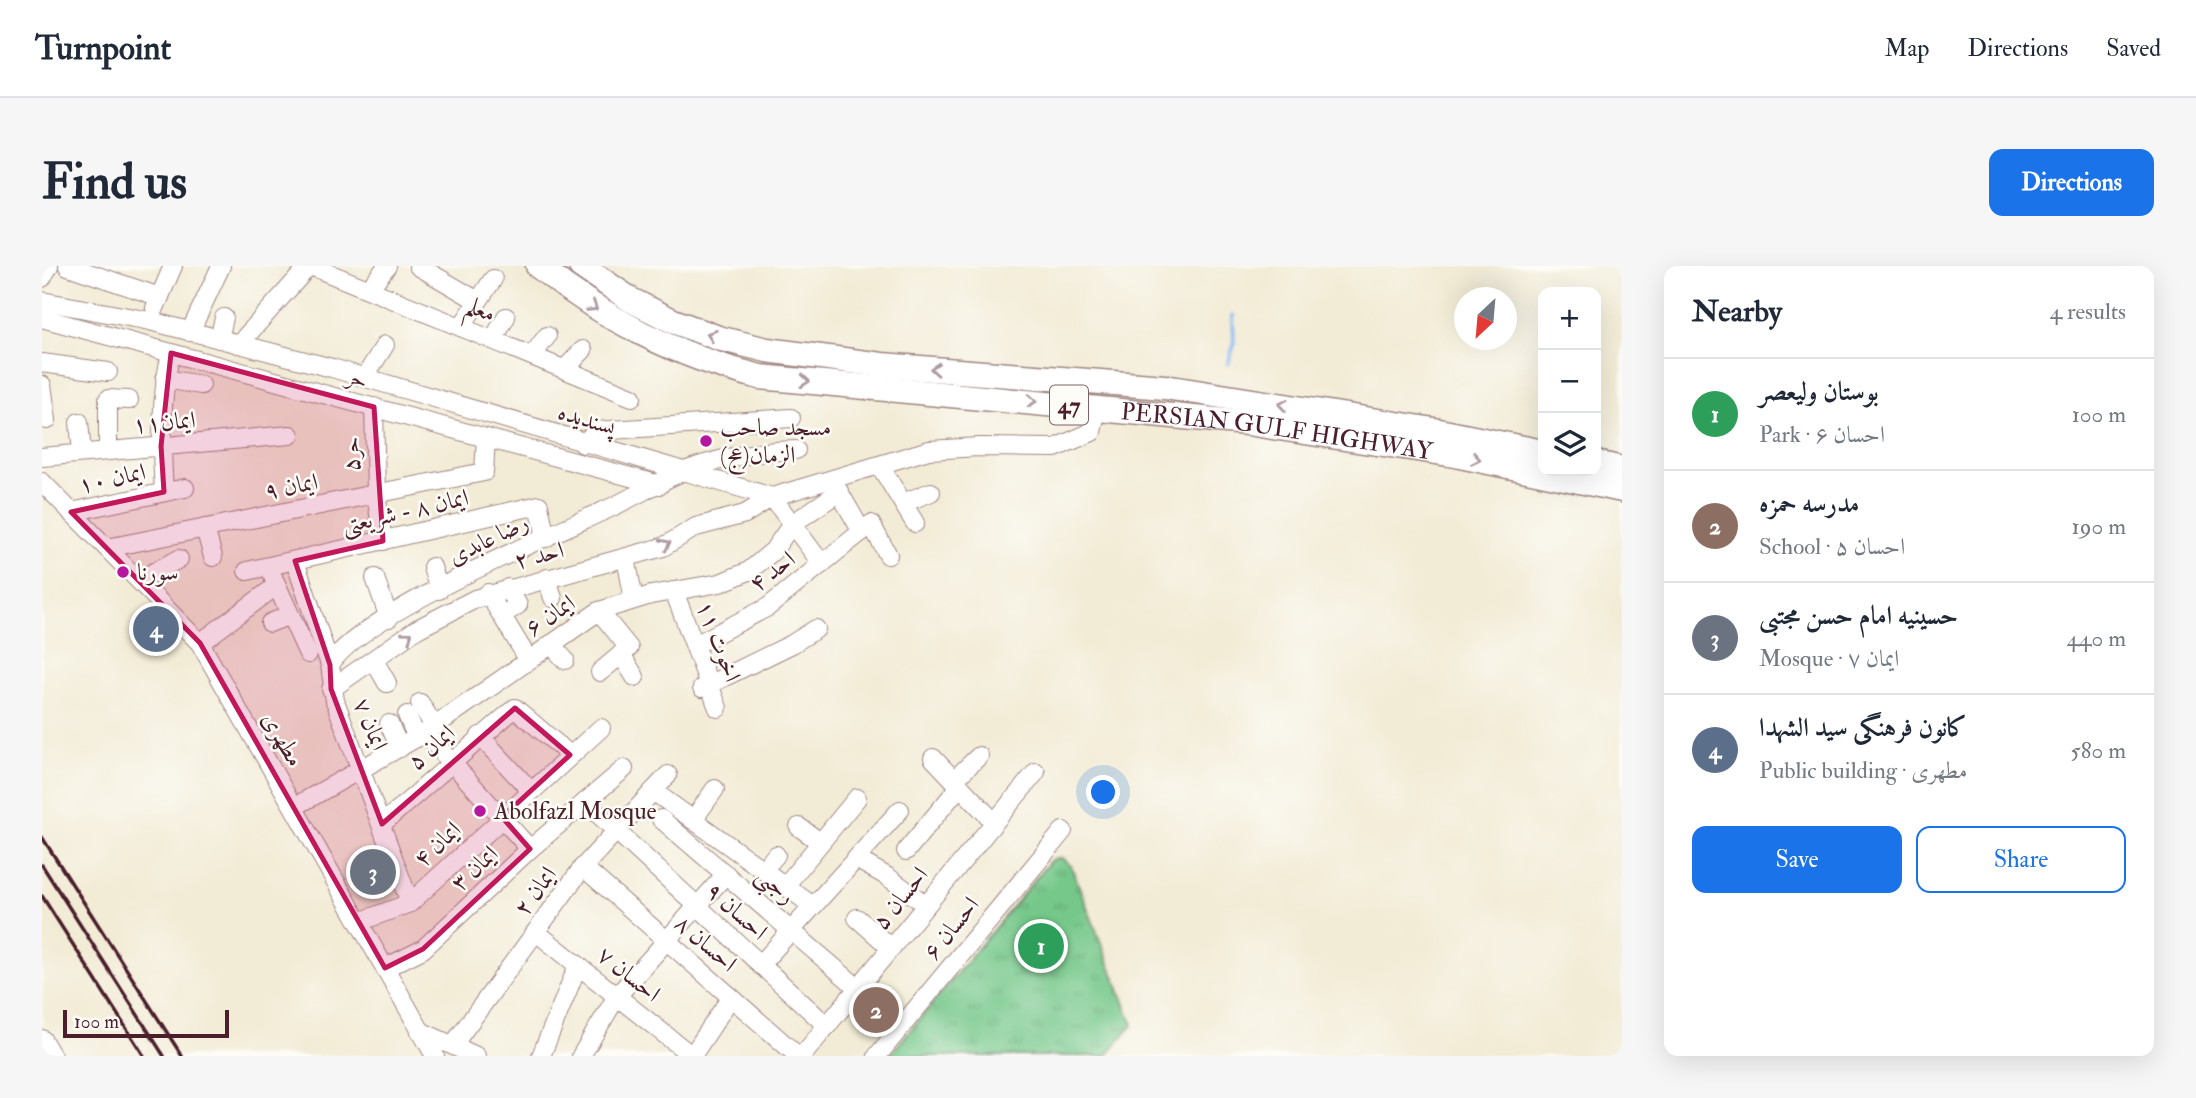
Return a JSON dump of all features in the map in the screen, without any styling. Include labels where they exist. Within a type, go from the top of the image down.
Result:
[{"type":"highway","name":"PERSIAN GULF HIGHWAY","points":[[538,266],[616,322],[660,344],[760,377],[1234,421],[1528,469],[1622,490]]},
{"type":"highway","name":"PERSIAN GULF HIGHWAY","points":[[581,266],[631,300],[673,321],[718,338],[767,350],[882,365],[1165,387],[1420,428],[1538,451]]},
{"type":"highway","points":[[1601,464],[1622,469]]},
{"type":"street","points":[[42,278],[49,266]]},
{"type":"street","points":[[150,321],[173,266]]},
{"type":"street","points":[[190,332],[221,266]]},
{"type":"street","points":[[247,373],[245,346],[310,266]]},
{"type":"street","name":"معلم","points":[[310,266],[632,397]]},
{"type":"street","points":[[369,289],[387,266]]},
{"type":"street","points":[[81,268],[160,297]]},
{"type":"street","points":[[428,268],[478,301]]},
{"type":"street","points":[[461,327],[493,279]]},
{"type":"street","name":"پسندیده","points":[[42,301],[150,321],[332,368],[681,473],[772,497],[836,486],[880,466],[929,450],[1065,446],[1092,432],[1097,408]]},
{"type":"street","points":[[493,340],[506,317]]},
{"type":"street","name":"حر","points":[[42,318],[374,407],[404,424],[486,438],[660,485]]},
{"type":"street","points":[[219,339],[224,318]]},
{"type":"street","points":[[532,356],[547,336]]},
{"type":"street","points":[[364,378],[385,345]]},
{"type":"street","points":[[565,369],[583,350]]},
{"type":"street","points":[[164,492],[161,446],[165,379],[171,353]]},
{"type":"street","points":[[42,363],[72,373],[108,372]]},
{"type":"street","points":[[326,394],[332,368]]},
{"type":"street","points":[[165,379],[201,385]]},
{"type":"street","points":[[42,384],[47,420]]},
{"type":"street","points":[[108,451],[108,399],[129,400]]},
{"type":"street","name":"حر۵","points":[[374,407],[376,494],[383,541]]},
{"type":"street","points":[[583,444],[596,431],[791,418]]},
{"type":"street","points":[[79,422],[82,453]]},
{"type":"street","name":"ایمان۱۱","points":[[42,457],[290,435]]},
{"type":"street","name":"ایمان ۹","points":[[107,548],[484,472],[486,438]]},
{"type":"street","name":"رضا عابدی","points":[[330,665],[337,652],[439,590],[681,473],[728,458],[773,450],[796,450]]},
{"type":"street","points":[[880,466],[915,523]]},
{"type":"street","name":"مطهری","points":[[42,482],[200,643],[435,1056]]},
{"type":"street","points":[[836,486],[888,555]]},
{"type":"street","name":"ایمان ۶","points":[[294,807],[363,770],[425,732],[599,611],[634,600],[720,583],[749,571],[773,551],[792,524],[836,486]]},
{"type":"street","name":"ایمان ۱۰","points":[[71,512],[185,488]]},
{"type":"street","points":[[903,503],[931,492]]},
{"type":"street","points":[[772,497],[822,564]]},
{"type":"street","name":"احد ۲","points":[[331,689],[417,629],[488,593],[663,547],[696,527],[745,514],[772,497]]},
{"type":"street","name":"ایمان ۸ - شریعتی","points":[[247,571],[539,505],[546,538]]},
{"type":"street","points":[[205,528],[213,557]]},
{"type":"street","name":"احد ۴","points":[[695,645],[768,607],[867,528]]},
{"type":"street","points":[[626,558],[634,600]]},
{"type":"street","points":[[139,580],[179,559]]},
{"type":"street","name":"ایمان ۷","points":[[295,561],[330,665],[331,689],[410,903]]},
{"type":"street","points":[[268,567],[308,654]]},
{"type":"street","points":[[432,567],[439,590]]},
{"type":"street","points":[[375,578],[389,618]]},
{"type":"street","points":[[547,578],[553,597]]},
{"type":"street","points":[[200,643],[276,586]]},
{"type":"street","points":[[508,588],[518,605],[512,609]]},
{"type":"street","name":"اخوت ۱۱","points":[[674,591],[695,645],[706,685],[718,708]]},
{"type":"street","points":[[488,593],[528,659]]},
{"type":"street","points":[[599,611],[629,648],[600,672]]},
{"type":"street","points":[[270,623],[290,615]]},
{"type":"street","points":[[706,685],[792,644],[816,629]]},
{"type":"street","points":[[551,644],[565,660]]},
{"type":"street","points":[[621,654],[635,677]]},
{"type":"street","points":[[374,660],[387,683]]},
{"type":"street","name":"ایمان ۵","points":[[382,824],[515,708],[570,755]]},
{"type":"street","points":[[413,709],[425,732],[530,849]]},
{"type":"street","points":[[389,724],[400,748]]},
{"type":"street","name":"ایمان ۴","points":[[359,922],[410,903],[601,728]]},
{"type":"street","points":[[480,736],[531,791]]},
{"type":"street","points":[[906,851],[979,756]]},
{"type":"street","points":[[933,758],[994,822]]},
{"type":"street","name":"ایمان ۳","points":[[385,968],[424,949],[530,849],[624,769]]},
{"type":"street","name":"احسان ۵","points":[[800,1056],[1036,772]]},
{"type":"street","name":"ایمان ۲","points":[[453,1045],[583,867],[668,775]]},
{"type":"street","points":[[694,820],[715,789]]},
{"type":"street","name":"رجبی","points":[[653,791],[813,906]]},
{"type":"street","points":[[785,886],[857,798]]},
{"type":"street","name":"احسان ۹","points":[[584,802],[827,1026]]},
{"type":"street","points":[[760,965],[900,810]]},
{"type":"street","name":"رجبی","points":[[661,819],[858,988]]},
{"type":"street","points":[[799,827],[820,842]]},
{"type":"street","name":"احسان ۶","points":[[877,1056],[1063,831]]},
{"type":"street","points":[[763,870],[776,855]]},
{"type":"street","points":[[856,859],[888,877],[926,905]]},
{"type":"street","name":"احسان ۸","points":[[583,867],[800,1056]]},
{"type":"street","points":[[581,1056],[617,996],[726,874]]},
{"type":"street","points":[[857,918],[891,948]]},
{"type":"street","name":"احسان ۷","points":[[536,932],[692,1056]]},
{"type":"street","points":[[541,1056],[578,965]]},
{"type":"street","points":[[692,1056],[731,997]]},
{"type":"street","points":[[421,1031],[477,1056]]},
{"type":"street","points":[[42,1039],[52,1056]]},
{"type":"highlighted area","points":[[171,353],[374,407],[383,541],[295,561],[330,665],[331,689],[382,824],[515,708],[570,755],[502,817],[530,849],[423,949],[385,968],[200,643],[71,512],[164,492],[161,446]]},
{"type":"green space","points":[[1062,858],[1071,866],[1133,1025],[1106,1056],[889,1056],[1051,860]]},
{"type":"waterway","points":[[1228,364],[1234,345],[1233,315]]},
{"type":"railway","points":[[42,837],[182,1056]]},
{"type":"railway","points":[[42,865],[164,1056]]},
{"type":"railway","points":[[42,896],[144,1056]]},
{"type":"place","name":"مسجد صاحب الزمان(عج)","points":[[706,441]]},
{"type":"place","name":"سورنا","points":[[123,572]]},
{"type":"place","name":"کانون فرهنگی سید الشهدا","points":[[156,629]]},
{"type":"place","name":"Abolfazl Mosque","points":[[480,811]]},
{"type":"place","name":"حسینیه امام حسن مجتبی","points":[[373,872]]},
{"type":"place","name":"بوستان ولیعصر","points":[[1041,946]]},
{"type":"place","name":"مدرسه حمزه","points":[[876,1010]]}]
